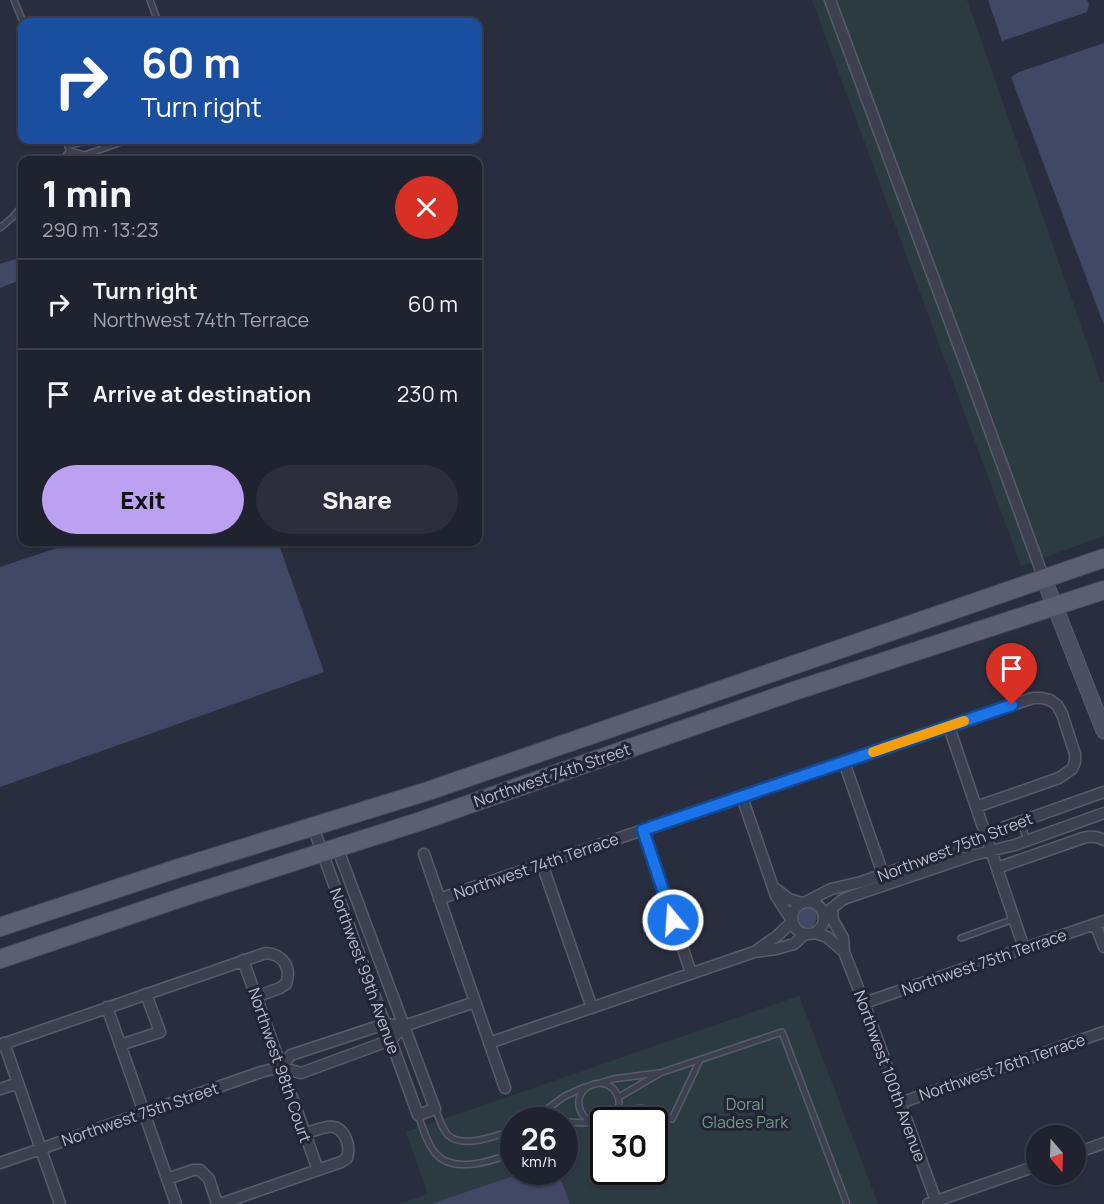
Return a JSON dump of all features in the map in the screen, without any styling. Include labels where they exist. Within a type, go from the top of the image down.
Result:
[{"type":"main road","name":"Northwest 74th Street","points":[[0,927],[179,868],[439,787],[1104,558]]},
{"type":"main road","name":"Northwest 74th Street","points":[[0,959],[421,821],[791,692],[1104,590]]},
{"type":"street","points":[[830,0],[968,368],[1044,579],[1104,731]]},
{"type":"street","name":"Northwest 74th Terrace","points":[[439,899],[1033,698],[1050,700],[1057,705],[1075,754],[1072,769],[1059,778],[976,807]]},
{"type":"street","points":[[949,727],[1024,948]]},
{"type":"street","points":[[844,762],[883,874]]},
{"type":"street","name":"Northwest 75th Street","points":[[803,903],[831,889],[861,882],[969,845],[1005,827],[1104,792]]},
{"type":"street","points":[[742,797],[772,886],[779,903],[796,930],[827,937],[844,952]]},
{"type":"street","name":"Northwest 75th Street","points":[[828,912],[849,897],[991,850],[1026,841],[1104,813]]},
{"type":"street","name":"Northwest 99th Avenue","points":[[313,827],[329,850],[404,1026],[435,1109]]},
{"type":"street","points":[[643,830],[691,973]]},
{"type":"street","points":[[997,868],[1083,838],[1092,836],[1102,839]]},
{"type":"street","name":"Northwest 99th Avenue","points":[[329,850],[385,1024],[418,1115]]},
{"type":"street","points":[[424,854],[505,1088]]},
{"type":"street","points":[[543,864],[592,1008]]},
{"type":"street","points":[[489,1043],[754,952],[794,944],[822,926],[828,912],[815,904],[789,899],[772,886]]},
{"type":"street","points":[[754,952],[777,936],[792,921],[793,910],[803,903]]},
{"type":"street","name":"Northwest 100th Avenue","points":[[828,912],[843,938],[844,952],[900,1103],[932,1203]]},
{"type":"street","points":[[1100,922],[1104,947]]},
{"type":"street","name":"Northwest 75th Terrace","points":[[864,1003],[1100,922]]},
{"type":"street","points":[[60,1204],[2,1044],[243,960],[274,953],[280,956],[285,963],[288,973],[286,984],[256,997]]},
{"type":"street","name":"Northwest 98th Court","points":[[243,960],[318,1170]]},
{"type":"street","points":[[120,1045],[160,1032],[146,994]]},
{"type":"street","name":"Northwest 75th Street","points":[[281,1067],[291,1055],[385,1024],[404,1026],[475,1002]]},
{"type":"street","points":[[107,1007],[176,1204]]},
{"type":"street","name":"Northwest 75th Street","points":[[0,1163],[261,1072],[281,1067],[301,1072],[313,1068],[391,1040],[404,1026]]},
{"type":"street","name":"Northwest 76th Terrace","points":[[900,1103],[1104,1032]]},
{"type":"street","points":[[306,1050],[305,1061],[313,1068]]},
{"type":"street","points":[[0,1089],[18,1083]]},
{"type":"street","points":[[418,1115],[435,1109]]},
{"type":"street","points":[[168,1179],[193,1170],[200,1170],[209,1179],[218,1204],[347,1158],[349,1146],[342,1130],[327,1126],[304,1134]]},
{"type":"street","points":[[1086,1149],[1104,1143]]},
{"type":"street","points":[[932,1203],[1026,1170]]},
{"type":"lane","points":[[14,0],[21,18]]},
{"type":"lane","points":[[150,0],[157,18]]},
{"type":"lane","points":[[67,144],[69,149]]},
{"type":"lane","points":[[65,156],[69,149],[80,144]]},
{"type":"lane","points":[[69,149],[85,155],[117,144]]},
{"type":"lane","points":[[0,228],[18,211]]},
{"type":"lane","points":[[1021,821],[1026,841]]},
{"type":"lane","points":[[961,938],[1014,919]]},
{"type":"lane","points":[[619,1097],[660,1073],[782,1032],[847,1204]]},
{"type":"lane","points":[[668,1117],[672,1119],[700,1060]]},
{"type":"lane","points":[[550,1107],[565,1096],[593,1085],[613,1079],[660,1073]]},
{"type":"lane","points":[[590,1121],[582,1115],[579,1102],[584,1090],[593,1085],[610,1086],[619,1097],[618,1107]]},
{"type":"lane","points":[[435,1109],[447,1135],[456,1141],[479,1140],[500,1135]]},
{"type":"lane","points":[[418,1115],[430,1145],[441,1159],[452,1163],[478,1164],[500,1158]]},
{"type":"green space","points":[[812,0],[967,0],[1101,383],[1104,382],[1104,536],[1021,566]]},
{"type":"green space","name":"Doral Glades Park","points":[[799,996],[878,1204],[399,1204],[428,1194],[406,1132]]},
{"type":"water","points":[[988,0],[1087,0],[1089,4],[1087,12],[1002,41]]},
{"type":"water","points":[[1104,43],[1104,325],[1011,77],[1019,72]]},
{"type":"water","points":[[18,258],[18,281],[0,288],[0,264]]},
{"type":"water","points":[[63,546],[279,546],[324,672],[0,787],[0,567]]},
{"type":"water","points":[[805,908],[813,908],[816,913],[816,920],[812,927],[803,927],[797,920],[799,913]]},
{"type":"water","points":[[500,1181],[500,1185],[563,1185],[570,1204],[431,1204]]},
{"type":"slow traffic","points":[[873,752],[964,721]]},
{"type":"route","points":[[673,920],[643,830],[1012,705]]}]
